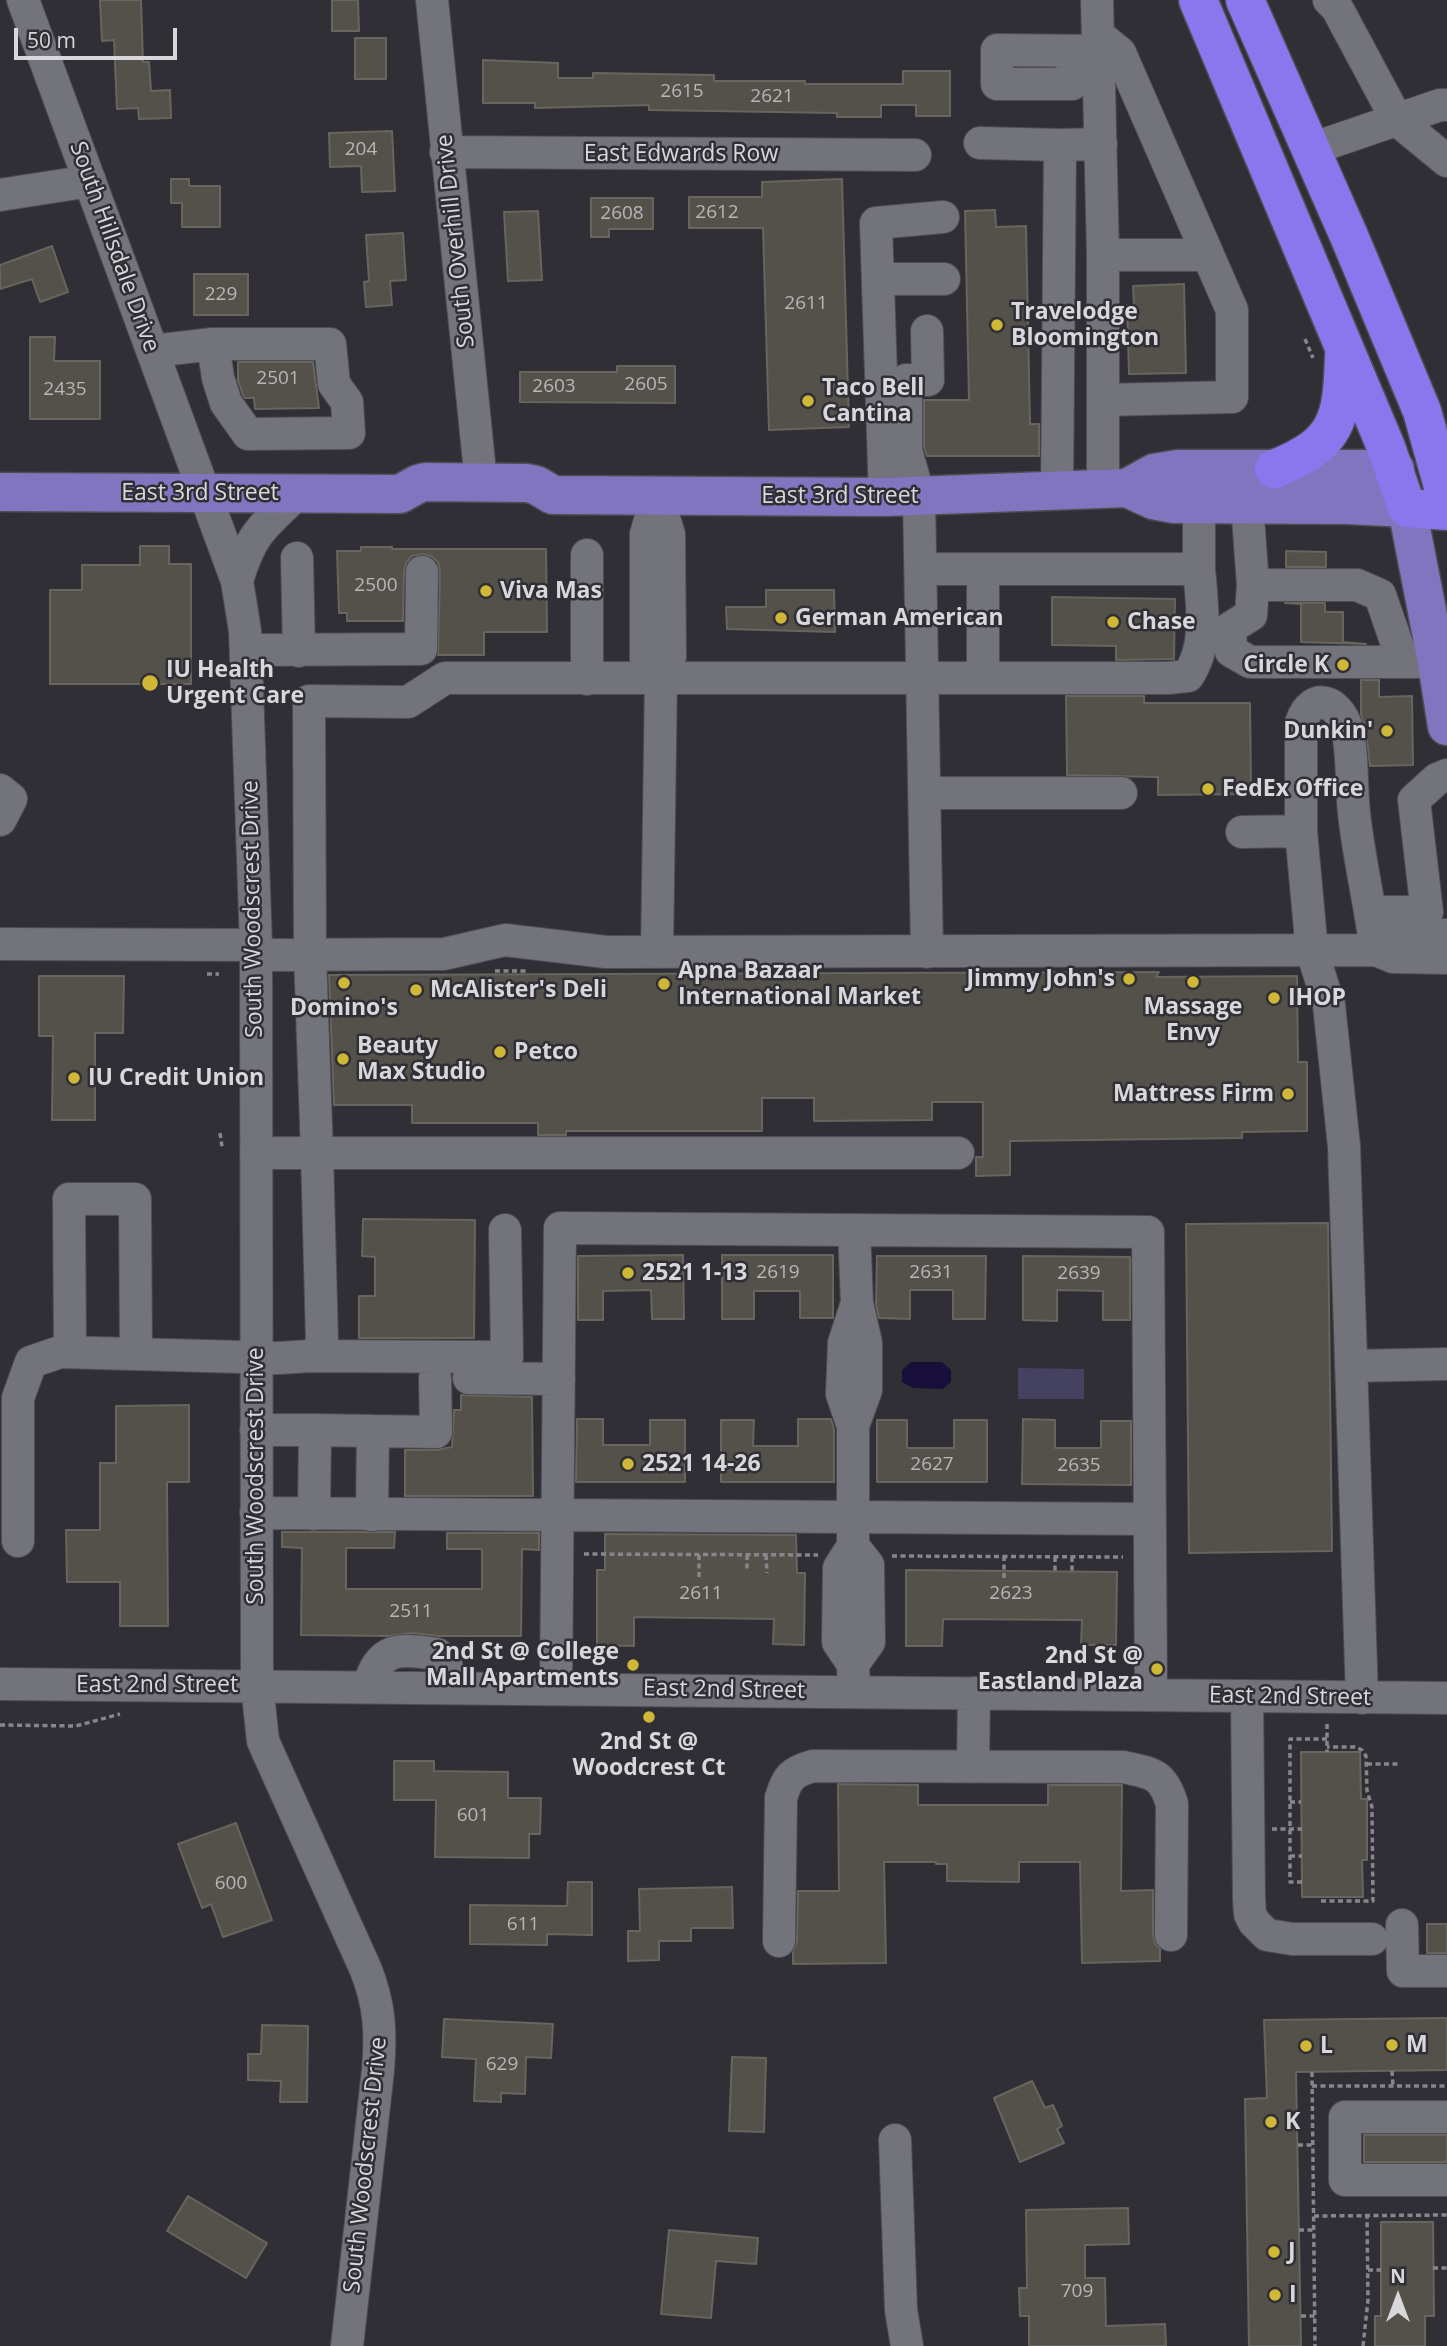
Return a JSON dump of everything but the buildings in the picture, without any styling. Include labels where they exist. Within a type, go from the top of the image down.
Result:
[{"type":"highway","points":[[1198,0],[1395,469],[1407,508]]},
{"type":"highway","points":[[1245,0],[1422,411],[1445,480]]},
{"type":"highway","points":[[1274,469],[1307,452],[1325,438],[1334,426],[1340,407],[1344,347]]},
{"type":"highway","name":"East 3rd Street","points":[[1395,469],[1445,480]]},
{"type":"highway","name":"East 3rd Street","points":[[1407,508],[1447,511]]},
{"type":"main road","name":"East 3rd Street","points":[[1115,489],[1165,470],[1395,469]]},
{"type":"main road","name":"East 3rd Street","points":[[400,494],[425,482],[530,483],[553,495],[902,496],[1115,489],[1163,503],[1407,508]]},
{"type":"main road","name":"East 3rd Street","points":[[0,492],[400,494],[423,506],[518,507],[535,505],[553,495]]},
{"type":"main road","points":[[1407,508],[1427,662],[1447,726]]},
{"type":"street","name":"South Hillsdale Drive","points":[[23,0],[206,493]]},
{"type":"street","name":"South Overhill Drive","points":[[432,0],[481,482]]},
{"type":"street","points":[[1097,0],[1090,46],[1101,144],[1103,400],[1115,489]]},
{"type":"street","points":[[1333,4],[1397,120],[1447,161]]},
{"type":"street","points":[[1090,46],[1120,53],[1232,310],[1232,397],[1103,400]]},
{"type":"street","points":[[1311,149],[1440,105],[1447,105]]},
{"type":"street","points":[[980,144],[1101,144]]},
{"type":"street","points":[[1057,491],[1060,145]]},
{"type":"street","name":"East Edwards Row","points":[[446,152],[915,155]]},
{"type":"street","points":[[0,195],[90,181]]},
{"type":"street","points":[[927,952],[921,569],[902,496],[878,279],[876,223],[943,217]]},
{"type":"street","points":[[1103,255],[1208,255]]},
{"type":"street","points":[[878,279],[944,279]]},
{"type":"street","points":[[902,496],[906,450],[906,380],[928,380],[927,331]]},
{"type":"street","points":[[153,351],[214,344],[330,344],[334,384],[347,402],[349,433],[248,434],[226,403],[214,344]]},
{"type":"street","points":[[173,405],[221,388]]},
{"type":"street","name":"South Woodscrest Drive","points":[[206,493],[237,581],[246,650],[256,950],[257,1685],[263,1741],[366,1970],[378,2007],[380,2046],[347,2346]]},
{"type":"street","name":"South Woodscrest Drive","points":[[237,581],[246,551],[254,536],[298,493]]},
{"type":"street","points":[[657,496],[669,534],[670,657],[661,677],[657,953]]},
{"type":"street","points":[[311,1356],[322,1342],[310,955],[309,701],[408,702],[445,678],[1188,676],[1198,660],[1203,625],[1199,569],[1199,504]]},
{"type":"street","points":[[1247,504],[1253,585],[1251,615],[1230,628],[1231,651],[1250,662],[1427,662]]},
{"type":"street","points":[[587,555],[587,679]]},
{"type":"street","points":[[297,558],[299,651]]},
{"type":"street","points":[[921,569],[1199,569]]},
{"type":"street","points":[[982,569],[983,678]]},
{"type":"street","points":[[246,650],[421,649],[422,572]]},
{"type":"street","points":[[1253,585],[1357,585],[1380,595],[1400,653],[1427,662]]},
{"type":"street","points":[[1362,1698],[1343,1138],[1329,1005],[1312,951],[1301,831],[1301,723],[1305,711],[1319,702],[1334,707],[1341,714],[1348,732],[1352,788],[1376,950]]},
{"type":"street","points":[[1370,912],[1427,912],[1414,800],[1437,779],[1447,775]]},
{"type":"street","points":[[1303,795],[1311,788],[1329,782],[1352,788]]},
{"type":"street","points":[[0,790],[11,799],[0,820]]},
{"type":"street","points":[[925,793],[1121,793]]},
{"type":"street","points":[[1242,832],[1301,831]]},
{"type":"street","points":[[1376,950],[1392,937],[1408,934],[1447,935]]},
{"type":"street","points":[[0,944],[256,950],[310,955],[444,954],[505,940],[606,953],[1376,950],[1393,957],[1447,958]]},
{"type":"street","points":[[256,1153],[958,1153]]},
{"type":"street","points":[[70,1352],[69,1199],[135,1199],[136,1354]]},
{"type":"street","points":[[556,1689],[560,1228],[1148,1232],[1151,1695]]},
{"type":"street","points":[[256,1367],[311,1356],[508,1357],[505,1230]]},
{"type":"street","points":[[853,1678],[869,1642],[868,1565],[845,1540],[853,1426],[866,1390],[866,1342],[856,1303],[854,1230]]},
{"type":"street","points":[[18,1541],[18,1398],[31,1362],[60,1352],[136,1354],[256,1367],[435,1378],[559,1379]]},
{"type":"street","points":[[1351,1366],[1447,1364]]},
{"type":"street","points":[[256,1430],[436,1432],[435,1378]]},
{"type":"street","points":[[314,1514],[315,1430]]},
{"type":"street","points":[[372,1514],[373,1431]]},
{"type":"street","points":[[256,1513],[558,1516],[845,1540],[1150,1519]]},
{"type":"street","name":"East 2nd Street","points":[[0,1684],[556,1689],[853,1678],[974,1693],[1447,1698]]},
{"type":"street","points":[[973,1767],[974,1693]]},
{"type":"street","points":[[1247,1696],[1249,1899],[1250,1914],[1254,1922],[1267,1935],[1292,1939],[1372,1939]]},
{"type":"street","points":[[779,1941],[781,1798],[785,1783],[796,1771],[813,1766],[1124,1767],[1149,1772],[1166,1785],[1172,1804],[1171,1935]]},
{"type":"street","points":[[1402,1925],[1403,1971],[1447,1971]]},
{"type":"street","points":[[1447,2117],[1345,2117],[1345,2180],[1447,2180]]},
{"type":"street","points":[[895,2140],[901,2310],[907,2346]]},
{"type":"path","points":[[220,1133],[222,1147]]},
{"type":"path","points":[[557,1554],[766,1555],[845,1540]]},
{"type":"path","points":[[699,1555],[699,1578]]},
{"type":"path","points":[[747,1555],[747,1572]]},
{"type":"path","points":[[766,1555],[766,1573]]},
{"type":"path","points":[[886,1556],[1128,1557]]},
{"type":"path","points":[[1004,1556],[1004,1578]]},
{"type":"path","points":[[1055,1556],[1055,1572]]},
{"type":"path","points":[[1072,1556],[1072,1572]]},
{"type":"path","points":[[0,1725],[76,1726],[118,1714],[131,1714]]},
{"type":"path","points":[[1321,1900],[1373,1901],[1372,1807],[1367,1791],[1364,1752],[1359,1748],[1327,1749],[1327,1722]]},
{"type":"path","points":[[1302,1882],[1290,1882],[1290,1739],[1327,1739]]},
{"type":"path","points":[[1367,1764],[1400,1764]]},
{"type":"path","points":[[1290,1802],[1301,1802]]},
{"type":"path","points":[[1290,1829],[1302,1829]]},
{"type":"path","points":[[1290,1856],[1302,1856]]},
{"type":"path","points":[[1392,2071],[1393,2086]]},
{"type":"path","points":[[1312,2072],[1315,2346]]},
{"type":"path","points":[[1312,2086],[1447,2086]]},
{"type":"path","points":[[1298,2145],[1313,2145]]},
{"type":"path","points":[[1363,2346],[1368,2300],[1367,2215]]},
{"type":"path","points":[[1314,2216],[1447,2215]]},
{"type":"path","points":[[1299,2230],[1314,2230]]},
{"type":"path","points":[[1433,2268],[1447,2269]]},
{"type":"path","points":[[1368,2270],[1381,2270]]},
{"type":"path","points":[[1301,2316],[1315,2316]]},
{"type":"shaded area","points":[[911,1362],[942,1362],[951,1370],[951,1382],[943,1389],[913,1388],[902,1382],[902,1370]]},
{"type":"shaded area","points":[[1018,1368],[1084,1369],[1084,1399],[1018,1399]]},
{"type":"place","name":"Travelodge Bloomington","points":[[997,325]]},
{"type":"place","name":"Taco Bell Cantina","points":[[808,401]]},
{"type":"place","name":"Viva Mas","points":[[486,591]]},
{"type":"place","name":"German American","points":[[781,618]]},
{"type":"place","name":"Chase","points":[[1113,622]]},
{"type":"place","name":"Circle K","points":[[1343,665]]},
{"type":"place","name":"IU Health Urgent Care","points":[[150,683]]},
{"type":"place","name":"Dunkin'","points":[[1387,731]]},
{"type":"place","name":"FedEx Office","points":[[1208,789]]},
{"type":"place","name":"Jimmy John's","points":[[1129,979]]},
{"type":"place","name":"Massage Envy","points":[[1193,982]]},
{"type":"place","name":"Domino's","points":[[344,983]]},
{"type":"place","name":"Apna Bazaar International Market","points":[[664,984]]},
{"type":"place","name":"McAlister's Deli","points":[[416,990]]},
{"type":"place","name":"IHOP","points":[[1274,998]]},
{"type":"place","name":"Petco","points":[[500,1052]]},
{"type":"place","name":"Beauty Max Studio","points":[[343,1059]]},
{"type":"place","name":"IU Credit Union","points":[[74,1078]]},
{"type":"place","name":"Mattress Firm","points":[[1288,1094]]},
{"type":"place","name":"2521 1-13","points":[[628,1273]]},
{"type":"place","name":"2521 14-26","points":[[628,1464]]},
{"type":"place","name":"2nd St @ College Mall Apartments","points":[[633,1665]]},
{"type":"place","name":"2nd St @ Eastland Plaza","points":[[1157,1669]]},
{"type":"place","name":"2nd St @ Woodcrest Ct","points":[[649,1717]]},
{"type":"place","name":"M","points":[[1392,2045]]},
{"type":"place","name":"L","points":[[1306,2046]]},
{"type":"place","name":"K","points":[[1271,2122]]},
{"type":"place","name":"J","points":[[1274,2252]]},
{"type":"place","name":"I","points":[[1275,2295]]}]
